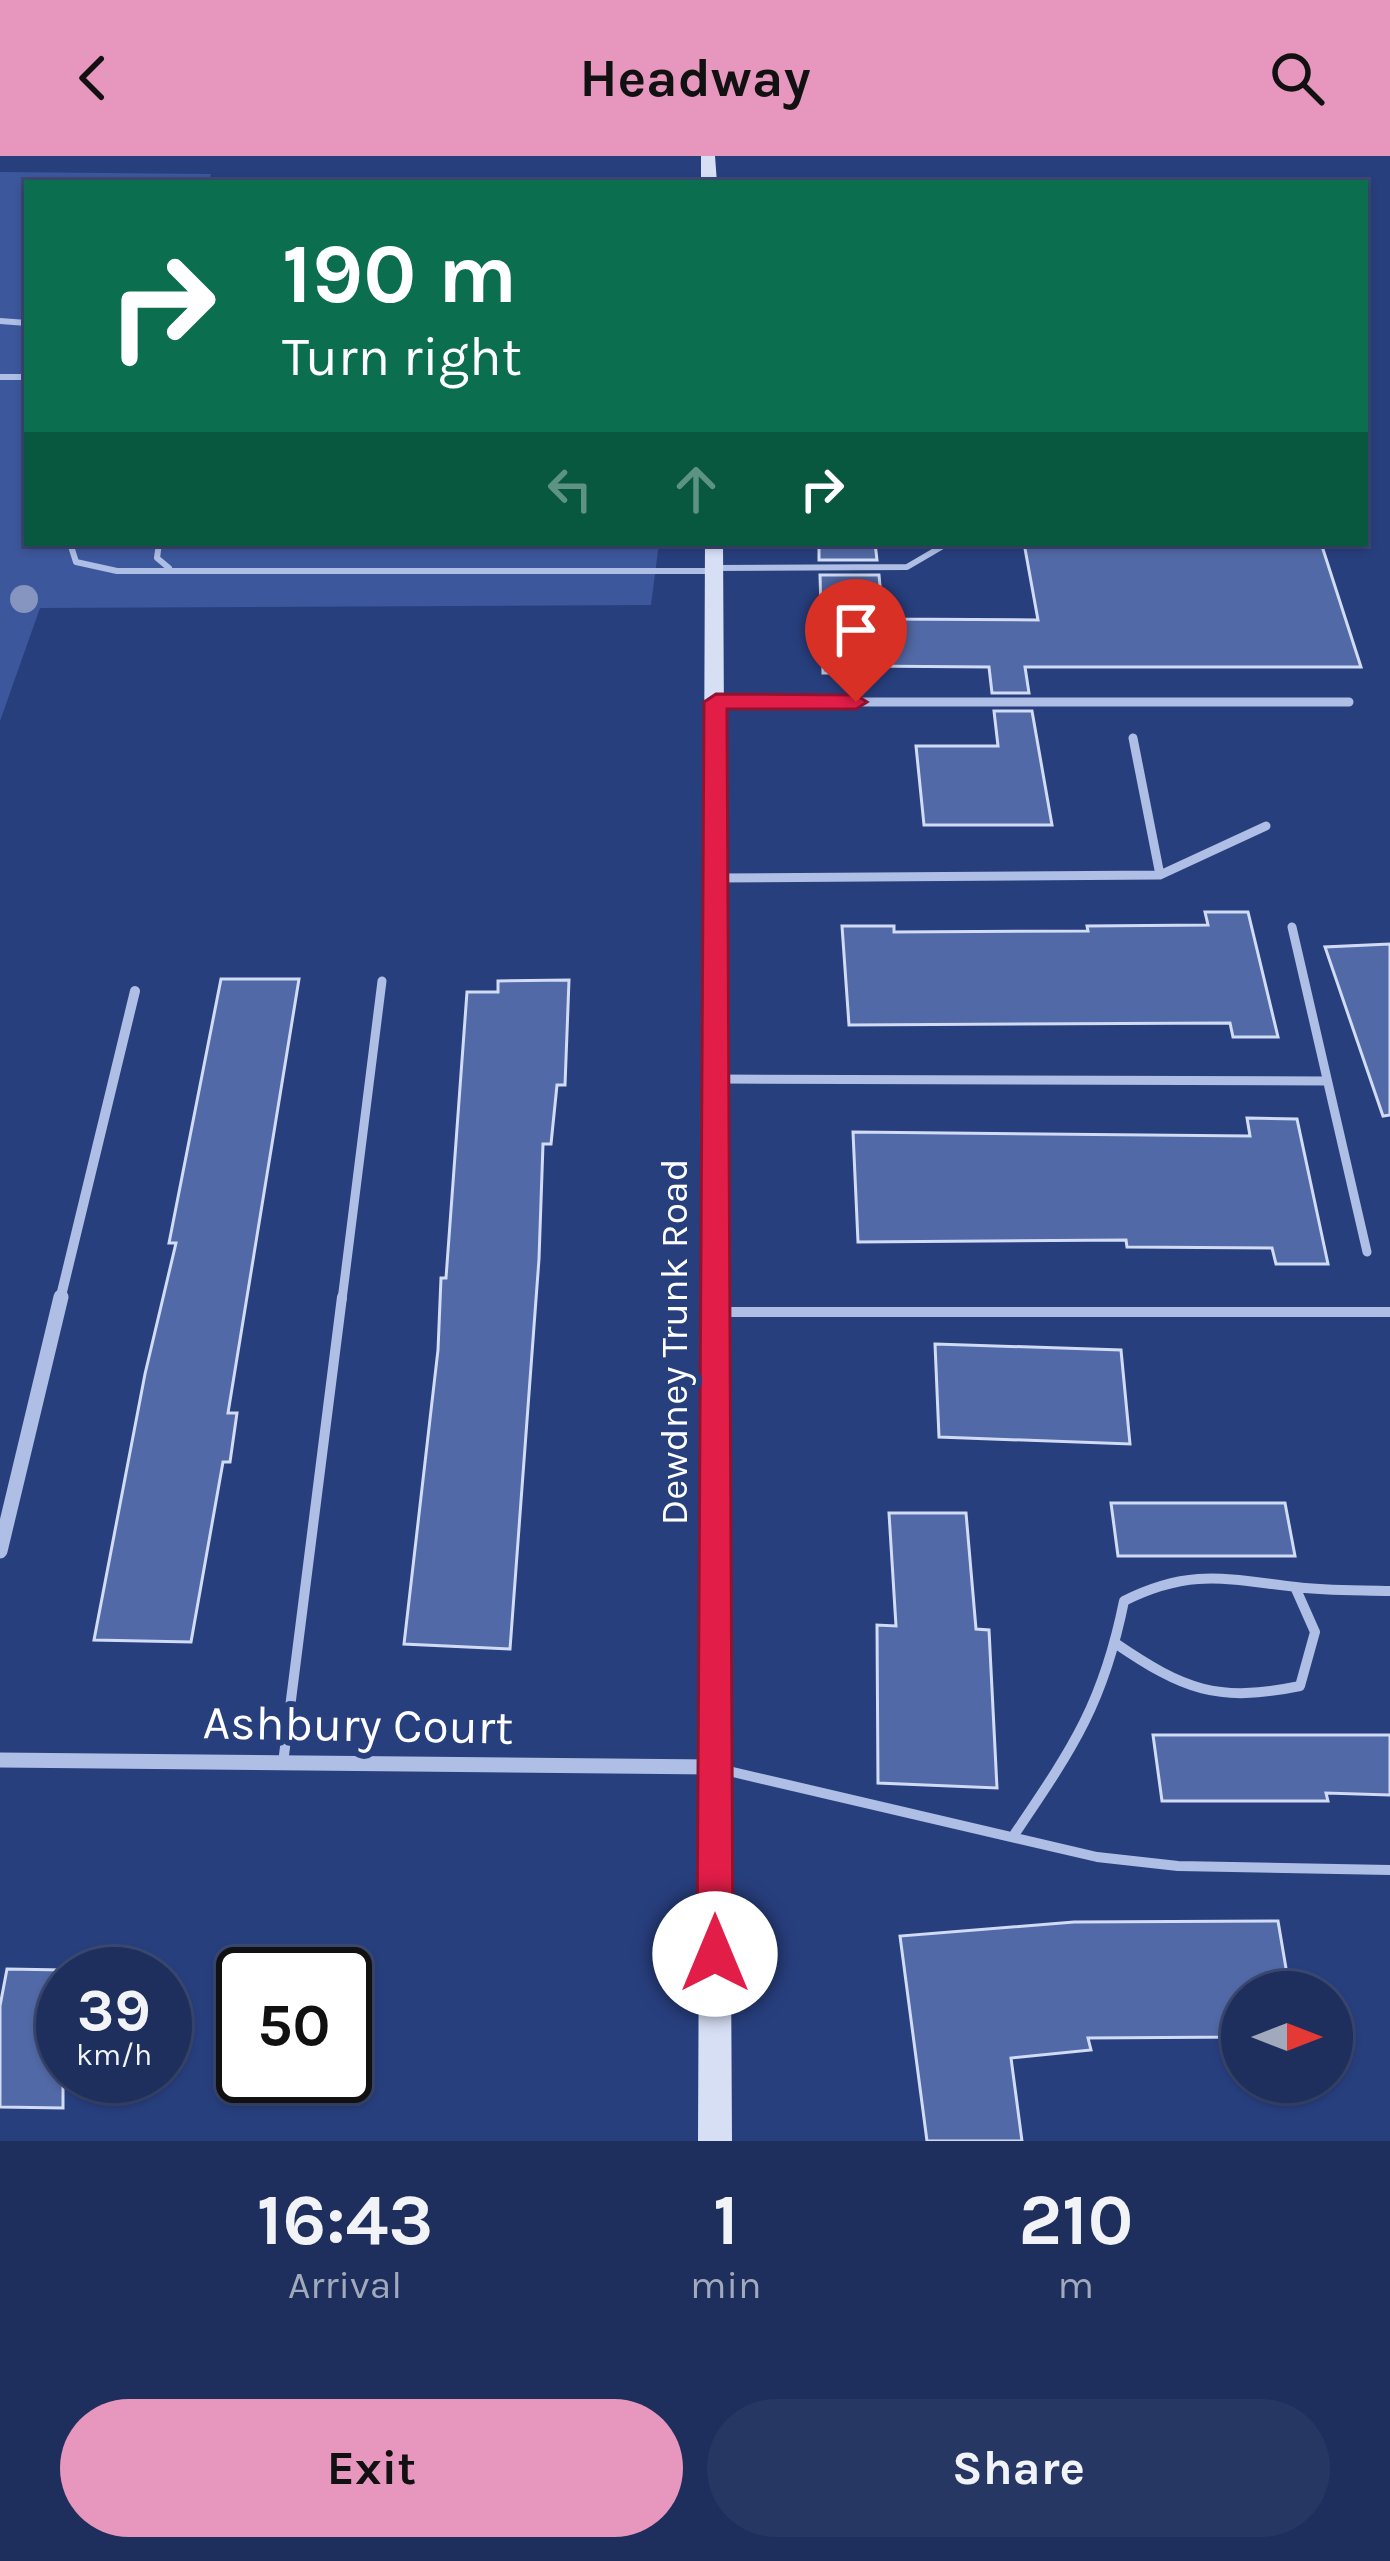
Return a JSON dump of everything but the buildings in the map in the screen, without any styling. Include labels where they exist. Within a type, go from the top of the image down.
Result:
[{"type":"main road","name":"Dewdney Trunk Road","points":[[714,560],[715,2141]]},
{"type":"street","points":[[0,1551],[134,991]]},
{"type":"street","name":"Ashbury Court","points":[[0,1760],[715,1767]]},
{"type":"lane","points":[[71,546],[76,562],[92,568],[186,571],[714,560],[907,567],[943,546]]},
{"type":"lane","points":[[158,546],[157,558],[164,566],[186,571]]},
{"type":"lane","points":[[716,702],[1349,702]]},
{"type":"lane","points":[[1132,738],[1160,875]]},
{"type":"lane","points":[[717,878],[1160,875],[1266,826]]},
{"type":"lane","points":[[1292,927],[1367,1252]]},
{"type":"lane","points":[[283,1763],[382,981]]},
{"type":"lane","points":[[717,1079],[1328,1081]]},
{"type":"lane","points":[[716,1312],[1390,1312]]},
{"type":"lane","points":[[1014,1835],[1085,1729],[1115,1643],[1124,1601],[1178,1579],[1222,1573],[1295,1587],[1390,1592]]},
{"type":"lane","points":[[1115,1643],[1191,1692],[1242,1699],[1300,1686],[1315,1632],[1295,1587]]},
{"type":"lane","points":[[715,1767],[808,1793],[1014,1835],[1096,1857],[1178,1866],[1390,1870]]},
{"type":"shaded area","points":[[0,172],[211,174],[209,180],[24,180],[24,546],[659,546],[651,605],[40,608],[0,721]]},
{"type":"route","points":[[715,1954],[716,702],[856,702]]}]
